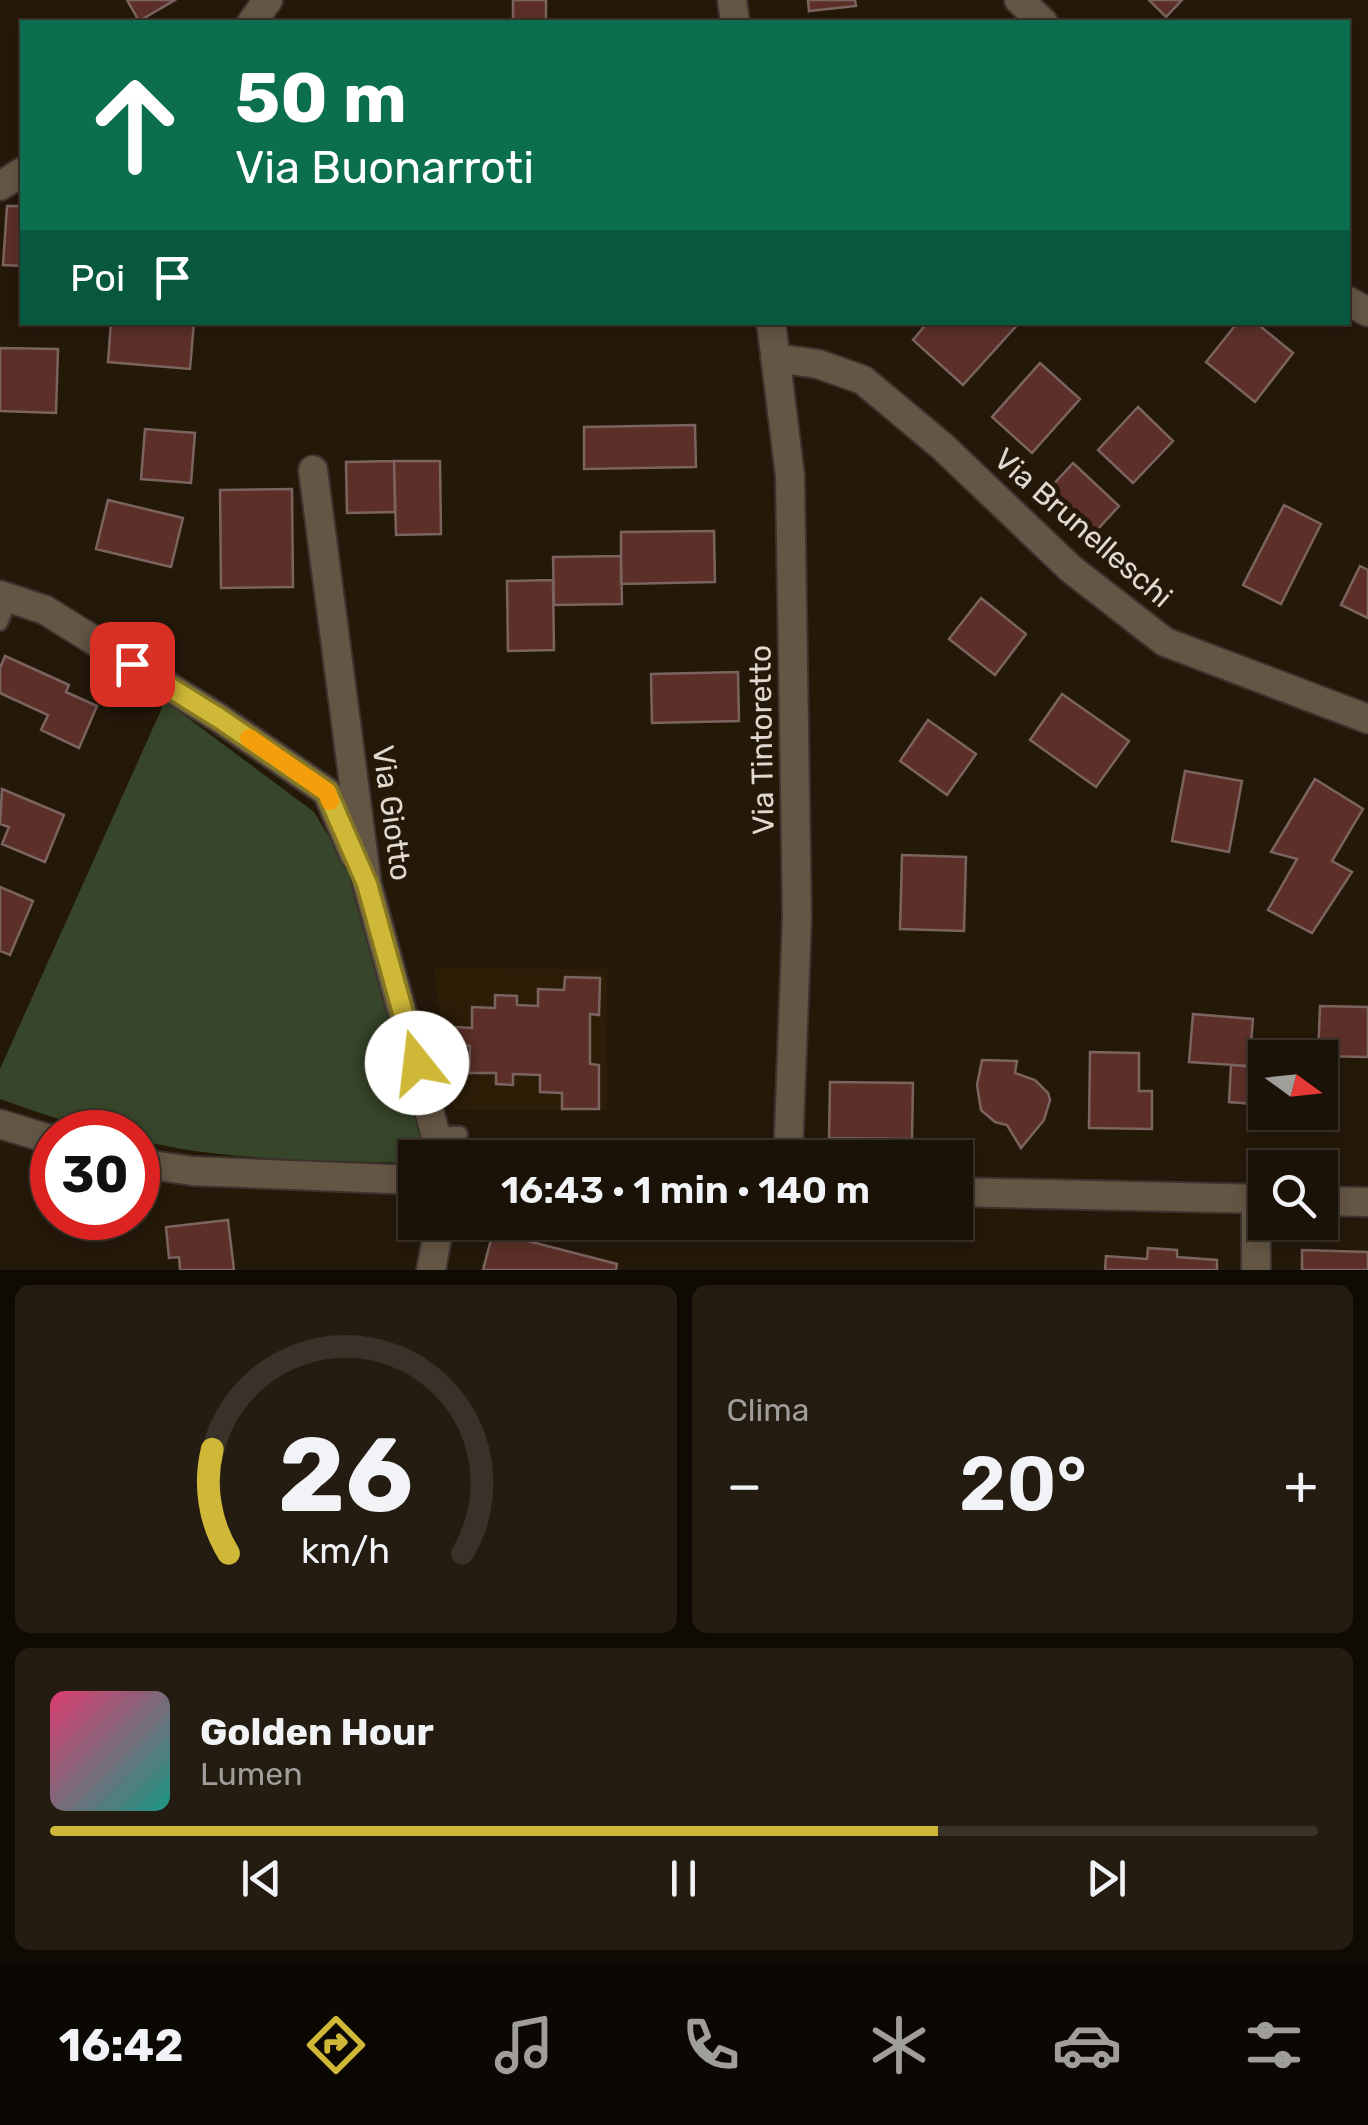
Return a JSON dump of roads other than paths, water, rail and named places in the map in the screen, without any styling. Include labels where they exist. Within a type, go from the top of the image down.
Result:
[{"type":"street","points":[[1019,0],[1041,20]]},
{"type":"street","name":"Via Tintoretto","points":[[771,325],[790,476],[798,917],[789,1140]]},
{"type":"street","name":"Via Brunelleschi","points":[[775,358],[818,364],[863,380],[943,447],[1071,570],[1166,642],[1368,719]]},
{"type":"street","name":"Via Giotto","points":[[313,470],[367,884],[446,1140]]},
{"type":"street","points":[[3,605],[45,610],[219,718],[327,792],[367,884]]},
{"type":"street","points":[[0,1124],[30,1133]]},
{"type":"street","points":[[160,1166],[398,1179]]},
{"type":"street","points":[[973,1192],[1248,1199]]},
{"type":"street","points":[[1338,1201],[1368,1202]]},
{"type":"street","points":[[430,1270],[436,1240]]},
{"type":"street","points":[[1256,1270],[1258,1240]]}]
